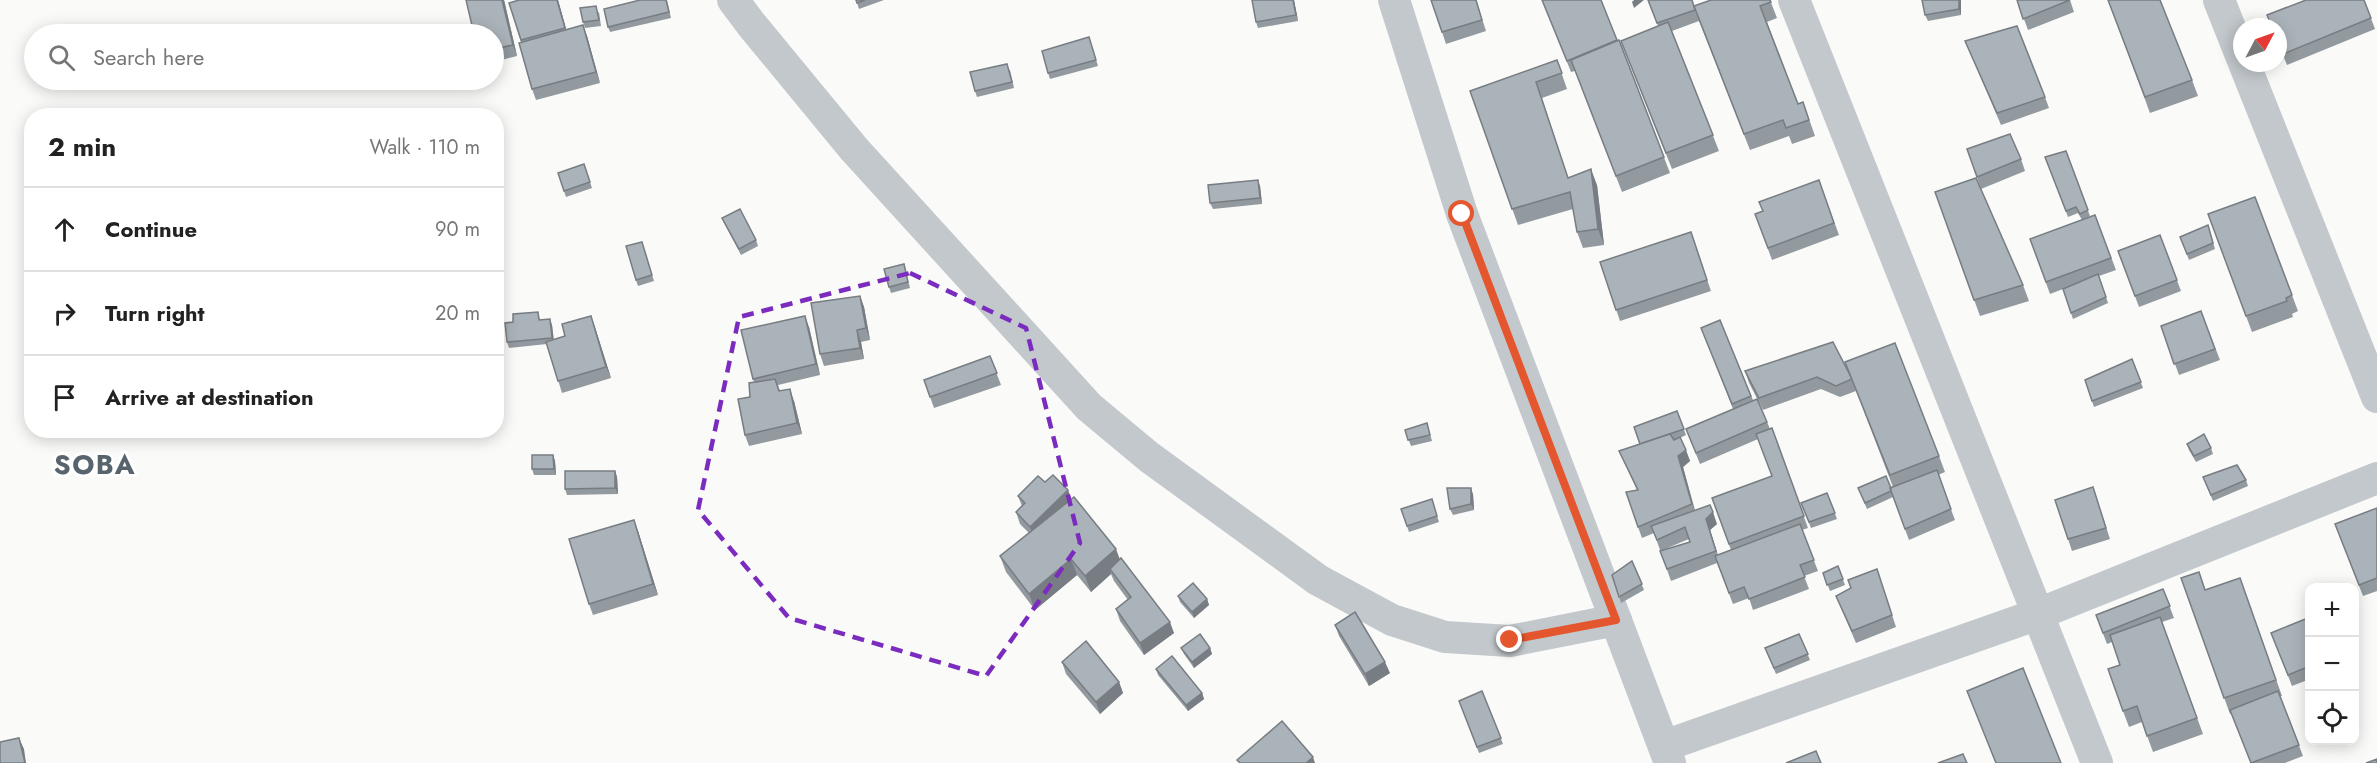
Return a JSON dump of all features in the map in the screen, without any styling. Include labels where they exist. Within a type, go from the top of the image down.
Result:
[{"type":"street","points":[[734,0],[854,149],[1089,407],[1149,457],[1318,580],[1392,620],[1445,637],[1510,640],[1616,620]]},
{"type":"street","points":[[1394,0],[1462,214],[1667,755],[2038,614],[2377,478]]},
{"type":"street","points":[[1794,0],[2097,763]]},
{"type":"street","points":[[2219,0],[2233,35]]},
{"type":"street","points":[[2248,72],[2377,397]]},
{"type":"highlighted area","points":[[910,273],[1026,328],[1080,543],[986,676],[789,618],[698,510],[739,317]]},
{"type":"building","points":[[466,0],[502,0],[513,45],[504,47],[504,24],[472,24]]},
{"type":"building","points":[[519,0],[557,0],[565,28],[521,40],[509,3]]},
{"type":"building","points":[[640,0],[666,0],[669,12],[608,27],[604,9]]},
{"type":"building","points":[[1252,0],[1293,0],[1296,15],[1256,22]]},
{"type":"building","points":[[1431,0],[1476,0],[1482,20],[1442,32]]},
{"type":"building","points":[[1542,0],[1601,0],[1617,40],[1567,61]]},
{"type":"building","points":[[1648,0],[1692,0],[1695,10],[1657,23]]},
{"type":"building","points":[[1711,0],[1770,0],[1771,2],[1760,6],[1798,104],[1803,102],[1809,120],[1786,128],[1783,120],[1744,134],[1694,6]]},
{"type":"building","points":[[1922,0],[1959,0],[1959,9],[1925,15]]},
{"type":"building","points":[[2017,0],[2070,0],[2023,19]]},
{"type":"building","points":[[2108,0],[2160,0],[2192,80],[2145,97]]},
{"type":"building","points":[[2306,0],[2364,0],[2371,18],[2287,52],[2287,18],[2268,18],[2267,15]]},
{"type":"building","points":[[596,6],[599,20],[583,22],[580,8]]},
{"type":"building","points":[[1668,22],[1713,135],[1666,153],[1621,41]]},
{"type":"building","points":[[583,25],[596,72],[532,89],[519,43]]},
{"type":"building","points":[[2017,26],[2045,97],[1997,113],[1965,41]]},
{"type":"building","points":[[1089,37],[1096,60],[1048,73],[1042,51]]},
{"type":"building","points":[[1619,40],[1664,157],[1616,176],[1571,60]]},
{"type":"building","points":[[1557,60],[1562,73],[1536,82],[1568,178],[1591,169],[1598,229],[1577,232],[1570,192],[1512,209],[1470,91]]},
{"type":"building","points":[[1007,64],[1012,82],[975,91],[970,72]]},
{"type":"building","points":[[2010,134],[2021,159],[1977,177],[1967,149]]},
{"type":"building","points":[[2066,151],[2088,210],[2080,214],[2076,207],[2066,211],[2045,157]]},
{"type":"building","points":[[584,164],[590,182],[564,191],[558,173]]},
{"type":"building","points":[[1976,178],[2023,285],[1974,300],[1935,192]]},
{"type":"building","points":[[1258,180],[1260,198],[1210,203],[1208,185]]},
{"type":"building","points":[[1819,180],[1834,223],[1768,248],[1755,214],[1763,211],[1759,202]]},
{"type":"building","points":[[2255,197],[2292,295],[2286,298],[2287,301],[2246,316],[2208,214]]},
{"type":"building","points":[[740,209],[756,240],[739,249],[722,218]]},
{"type":"building","points":[[2095,215],[2111,258],[2046,282],[2030,239]]},
{"type":"building","points":[[2208,225],[2213,243],[2187,254],[2180,237]]},
{"type":"building","points":[[1691,232],[1707,280],[1616,310],[1600,262]]},
{"type":"building","points":[[2160,235],[2177,280],[2135,296],[2118,251]]},
{"type":"building","points":[[642,242],[652,275],[636,280],[626,246]]},
{"type":"building","points":[[904,264],[908,282],[889,287],[884,269]]},
{"type":"building","points":[[2098,274],[2106,297],[2071,313],[2063,289]]},
{"type":"building","points":[[860,296],[866,328],[857,330],[860,348],[820,354],[811,303]]},
{"type":"building","points":[[2201,311],[2215,349],[2174,364],[2161,326]]},
{"type":"building","points":[[538,312],[539,320],[550,319],[552,338],[507,342],[505,323],[513,322],[513,314]]},
{"type":"building","points":[[591,316],[606,367],[558,381],[546,342],[565,336],[562,324]]},
{"type":"building","points":[[805,316],[816,364],[753,379],[741,330]]},
{"type":"building","points":[[1720,320],[1751,396],[1732,404],[1701,328]]},
{"type":"building","points":[[1833,342],[1852,379],[1836,386],[1817,377],[1759,398],[1745,371]]},
{"type":"building","points":[[1895,343],[1939,456],[1890,475],[1845,362]]},
{"type":"building","points":[[990,356],[997,373],[930,397],[924,380]]},
{"type":"building","points":[[2132,359],[2141,382],[2092,401],[2085,380]]},
{"type":"building","points":[[775,379],[779,391],[790,389],[797,423],[745,435],[738,399],[750,397],[749,383]]},
{"type":"building","points":[[1757,399],[1767,422],[1696,453],[1686,429]]},
{"type":"building","points":[[1677,411],[1684,429],[1640,444],[1634,427]]},
{"type":"building","points":[[1427,423],[1430,435],[1408,440],[1405,430]]},
{"type":"building","points":[[1772,428],[1804,516],[1729,544],[1712,498],[1772,476],[1756,434]]},
{"type":"building","points":[[1670,434],[1674,440],[1680,437],[1686,450],[1678,456],[1692,504],[1638,527],[1626,492],[1638,490],[1619,451]]},
{"type":"building","points":[[2204,434],[2211,448],[2194,456],[2187,444]]},
{"type":"building","points":[[532,455],[553,455],[554,469],[532,469]]},
{"type":"building","points":[[2237,465],[2246,480],[2211,495],[2203,477]]},
{"type":"building","points":[[1937,470],[1951,509],[1905,529],[1890,488]]},
{"type":"building","points":[[565,471],[615,471],[615,488],[565,489]]},
{"type":"building","points":[[1053,475],[1068,490],[1030,527],[1016,512],[1025,503],[1018,496],[1038,476],[1045,482]]},
{"type":"building","points":[[1886,476],[1891,491],[1865,503],[1858,488]]},
{"type":"building","points":[[2093,487],[2106,528],[2068,539],[2055,500]]},
{"type":"building","points":[[1447,488],[1471,488],[1471,504],[1450,509]]},
{"type":"building","points":[[1827,493],[1835,513],[1809,522],[1801,503]]},
{"type":"building","points":[[1074,497],[1116,549],[1085,576],[1071,559],[1029,594],[1000,556]]},
{"type":"building","points":[[1432,499],[1437,516],[1407,526],[1401,509]]},
{"type":"building","points":[[1710,505],[1713,512],[1706,519],[1716,551],[1667,569],[1660,551],[1690,542],[1685,527],[1657,540],[1651,526]]},
{"type":"building","points":[[2377,508],[2377,578],[2359,585],[2335,524]]},
{"type":"building","points":[[634,520],[653,584],[589,604],[569,539]]},
{"type":"building","points":[[1800,524],[1814,560],[1800,565],[1805,577],[1749,599],[1744,587],[1729,593],[1715,556]]},
{"type":"building","points":[[1121,558],[1170,622],[1140,643],[1116,609],[1131,597],[1110,569]]},
{"type":"building","points":[[1632,561],[1642,584],[1619,597],[1612,575]]},
{"type":"building","points":[[1838,566],[1843,579],[1827,585],[1823,573]]},
{"type":"building","points":[[1877,569],[1892,615],[1852,631],[1836,596],[1851,588],[1848,580]]},
{"type":"building","points":[[2199,572],[2205,590],[2240,578],[2276,680],[2224,698],[2181,578]]},
{"type":"building","points":[[1193,583],[1207,599],[1192,612],[1178,596]]},
{"type":"building","points":[[2163,589],[2170,606],[2103,633],[2096,615]]},
{"type":"building","points":[[1355,612],[1385,662],[1365,674],[1335,625]]},
{"type":"building","points":[[2160,617],[2197,718],[2147,736],[2137,706],[2123,711],[2108,669],[2120,665],[2110,635]]},
{"type":"building","points":[[2305,619],[2305,668],[2288,675],[2271,633]]},
{"type":"building","points":[[1200,634],[1210,648],[1192,662],[1181,648]]},
{"type":"building","points":[[1799,634],[1808,654],[1774,668],[1765,648]]},
{"type":"building","points":[[1086,641],[1119,682],[1096,702],[1062,662]]},
{"type":"building","points":[[1172,656],[1202,693],[1186,705],[1156,669]]},
{"type":"building","points":[[2023,668],[2061,763],[1996,763],[1967,691]]},
{"type":"building","points":[[1482,691],[1501,738],[1477,747],[1459,701]]},
{"type":"building","points":[[2278,691],[2299,745],[2251,763],[2230,710]]},
{"type":"building","points":[[1282,721],[1313,757],[1306,763],[1240,763],[1237,760]]},
{"type":"building","points":[[19,738],[25,763],[0,763],[0,742]]},
{"type":"building","points":[[1816,751],[1821,763],[1786,763]]},
{"type":"building","points":[[1963,754],[1967,763],[1938,763]]},
{"type":"district","name":"SOBA","points":[[95,465]]},
{"type":"route","points":[[1462,214],[1616,620],[1510,640]]}]
